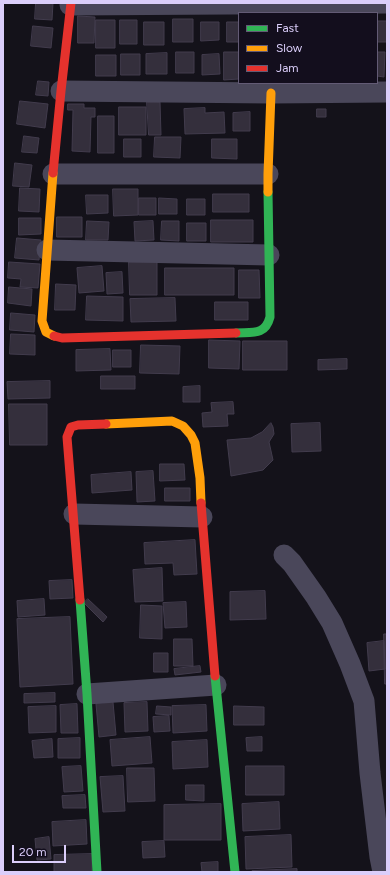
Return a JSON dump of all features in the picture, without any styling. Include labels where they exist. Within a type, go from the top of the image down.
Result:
[{"type":"street","points":[[271,93],[268,174],[270,318],[268,326],[256,332],[62,338],[54,337],[47,333],[44,329],[42,321],[47,250],[61,91],[71,4],[387,3]]},
{"type":"street","points":[[61,91],[271,93],[387,92]]},
{"type":"street","points":[[53,174],[268,174]]},
{"type":"street","points":[[47,250],[269,255]]},
{"type":"street","points":[[97,872],[87,694],[68,437],[71,427],[78,425],[172,421],[183,426],[191,435],[195,443],[200,478],[216,685],[235,872]]},
{"type":"street","points":[[74,514],[202,517]]},
{"type":"street","points":[[284,554],[316,597],[332,623],[350,664],[364,702],[371,781],[383,872]]},
{"type":"street","points":[[87,694],[216,685]]},
{"type":"building","points":[[36,3],[53,3],[52,20],[35,19]]},
{"type":"building","points":[[78,16],[95,17],[94,43],[78,43]]},
{"type":"building","points":[[173,19],[193,19],[193,42],[173,42]]},
{"type":"building","points":[[96,20],[115,20],[115,48],[96,48]]},
{"type":"building","points":[[120,20],[137,20],[137,44],[120,44]]},
{"type":"building","points":[[378,21],[387,21],[387,42],[378,42]]},
{"type":"building","points":[[144,22],[164,22],[164,45],[144,45]]},
{"type":"building","points":[[201,22],[219,22],[219,40],[201,41]]},
{"type":"building","points":[[227,22],[238,22],[238,42],[227,42]]},
{"type":"building","points":[[33,26],[53,28],[51,48],[31,46]]},
{"type":"building","points":[[176,52],[194,52],[194,73],[176,73]]},
{"type":"building","points":[[224,52],[238,52],[238,79],[224,80]]},
{"type":"building","points":[[378,52],[385,52],[384,77],[378,76]]},
{"type":"building","points":[[167,53],[167,74],[146,74],[146,54]]},
{"type":"building","points":[[121,54],[140,54],[140,75],[121,75]]},
{"type":"building","points":[[219,54],[220,74],[202,75],[202,55]]},
{"type":"building","points":[[96,55],[116,55],[116,76],[96,76]]},
{"type":"building","points":[[38,81],[49,82],[48,96],[36,95]]},
{"type":"building","points":[[20,101],[48,104],[45,128],[17,124]]},
{"type":"building","points":[[147,102],[160,102],[161,135],[149,135]]},
{"type":"building","points":[[68,104],[84,104],[84,108],[95,108],[95,117],[91,117],[90,152],[72,151],[73,110],[68,110]]},
{"type":"building","points":[[119,107],[146,107],[146,135],[119,135]]},
{"type":"building","points":[[205,108],[205,113],[224,112],[225,133],[185,134],[184,109]]},
{"type":"building","points":[[317,109],[326,109],[326,117],[317,117]]},
{"type":"building","points":[[250,112],[250,131],[233,131],[233,113]]},
{"type":"building","points":[[98,116],[114,116],[114,153],[98,153]]},
{"type":"building","points":[[24,136],[39,138],[37,153],[22,152]]},
{"type":"building","points":[[155,137],[181,137],[180,158],[154,157]]},
{"type":"building","points":[[124,139],[141,139],[141,157],[124,157]]},
{"type":"building","points":[[212,139],[237,139],[237,159],[212,158]]},
{"type":"building","points":[[15,163],[32,165],[29,187],[13,186]]},
{"type":"building","points":[[20,188],[40,189],[39,212],[19,211]]},
{"type":"building","points":[[113,189],[138,189],[138,215],[114,216]]},
{"type":"building","points":[[213,194],[249,194],[249,212],[213,212]]},
{"type":"building","points":[[86,195],[108,195],[108,213],[87,214]]},
{"type":"building","points":[[139,198],[156,198],[156,215],[139,215]]},
{"type":"building","points":[[159,198],[177,199],[177,214],[159,214]]},
{"type":"building","points":[[187,199],[205,199],[205,215],[187,215]]},
{"type":"building","points":[[57,217],[82,217],[82,237],[57,237]]},
{"type":"building","points":[[19,218],[41,218],[41,234],[19,235]]},
{"type":"building","points":[[211,220],[253,220],[253,242],[211,242]]},
{"type":"building","points":[[87,221],[109,222],[108,240],[86,240]]},
{"type":"building","points":[[153,221],[154,240],[135,241],[134,222]]},
{"type":"building","points":[[162,221],[179,221],[179,241],[161,240]]},
{"type":"building","points":[[187,223],[206,223],[206,241],[187,241]]},
{"type":"building","points":[[17,238],[41,240],[39,260],[15,258]]},
{"type":"building","points":[[9,262],[40,264],[38,288],[20,287],[21,279],[8,278]]},
{"type":"building","points":[[129,262],[157,262],[157,295],[130,295]]},
{"type":"building","points":[[102,266],[104,291],[79,293],[77,268]]},
{"type":"building","points":[[165,268],[234,268],[234,295],[165,295]]},
{"type":"building","points":[[239,270],[259,270],[260,298],[239,298]]},
{"type":"building","points":[[122,272],[123,293],[107,294],[106,273]]},
{"type":"building","points":[[56,284],[76,285],[75,310],[55,310]]},
{"type":"building","points":[[9,287],[32,289],[31,306],[8,303]]},
{"type":"building","points":[[87,296],[123,297],[123,321],[86,320]]},
{"type":"building","points":[[175,298],[176,321],[131,322],[130,299]]},
{"type":"building","points":[[215,302],[248,302],[248,320],[215,320]]},
{"type":"building","points":[[11,313],[35,315],[34,332],[10,330]]},
{"type":"building","points":[[11,334],[35,335],[35,355],[10,354]]},
{"type":"building","points":[[209,340],[240,341],[239,369],[209,368]]},
{"type":"building","points":[[243,341],[287,341],[287,370],[243,370]]},
{"type":"building","points":[[141,345],[180,346],[179,374],[140,373]]},
{"type":"building","points":[[110,349],[111,370],[76,371],[76,350]]},
{"type":"building","points":[[113,350],[131,350],[131,367],[113,367]]},
{"type":"building","points":[[347,359],[347,369],[318,370],[318,360]]},
{"type":"building","points":[[101,376],[135,376],[135,389],[101,389]]},
{"type":"building","points":[[50,381],[50,398],[8,399],[7,382]]},
{"type":"building","points":[[200,386],[200,402],[183,402],[183,387]]},
{"type":"building","points":[[233,402],[234,414],[227,414],[228,426],[203,427],[202,413],[212,412],[211,403]]},
{"type":"building","points":[[9,404],[47,404],[47,445],[10,445]]},
{"type":"building","points":[[271,423],[274,434],[269,442],[273,460],[263,470],[231,476],[227,440],[251,438],[262,432]]},
{"type":"building","points":[[320,423],[321,451],[292,452],[291,424]]},
{"type":"building","points":[[160,464],[184,464],[185,480],[160,481]]},
{"type":"building","points":[[153,471],[155,501],[137,502],[136,472]]},
{"type":"building","points":[[131,472],[132,490],[92,493],[91,475]]},
{"type":"building","points":[[165,488],[190,488],[190,501],[165,501]]},
{"type":"building","points":[[195,540],[197,574],[174,575],[173,563],[145,564],[144,543]]},
{"type":"building","points":[[162,568],[163,601],[135,602],[133,570]]},
{"type":"building","points":[[72,580],[73,598],[50,599],[49,581]]},
{"type":"building","points":[[265,591],[266,619],[230,620],[230,592]]},
{"type":"building","points":[[44,599],[45,615],[18,617],[17,601]]},
{"type":"building","points":[[88,599],[107,617],[103,622],[84,603]]},
{"type":"building","points":[[186,602],[187,627],[165,628],[163,603]]},
{"type":"building","points":[[141,605],[162,606],[162,639],[140,638]]},
{"type":"building","points":[[70,617],[73,684],[20,687],[17,619]]},
{"type":"building","points":[[384,634],[387,634],[387,684],[385,684]]},
{"type":"building","points":[[174,639],[192,639],[193,666],[174,666]]},
{"type":"building","points":[[384,641],[385,669],[369,671],[367,643]]},
{"type":"building","points":[[154,653],[168,653],[168,672],[154,672]]},
{"type":"building","points":[[200,666],[201,672],[175,675],[174,669]]},
{"type":"building","points":[[55,693],[55,702],[24,703],[24,694]]},
{"type":"building","points":[[113,702],[116,735],[99,737],[96,704]]},
{"type":"building","points":[[147,702],[148,731],[125,732],[124,703]]},
{"type":"building","points":[[77,704],[78,733],[61,733],[60,705]]},
{"type":"building","points":[[206,705],[207,731],[173,733],[172,706]]},
{"type":"building","points":[[56,706],[56,732],[29,733],[28,707]]},
{"type":"building","points":[[157,706],[171,707],[171,715],[156,714]]},
{"type":"building","points":[[234,706],[264,707],[264,725],[234,725]]},
{"type":"building","points":[[169,716],[170,731],[154,732],[153,717]]},
{"type":"building","points":[[150,737],[152,763],[112,766],[110,740]]},
{"type":"building","points":[[262,737],[262,751],[247,751],[246,738]]},
{"type":"building","points":[[80,738],[80,758],[58,758],[58,739]]},
{"type":"building","points":[[52,739],[53,757],[34,758],[32,741]]},
{"type":"building","points":[[207,740],[208,767],[173,769],[172,742]]},
{"type":"building","points":[[81,766],[83,791],[64,792],[62,767]]},
{"type":"building","points":[[246,766],[284,766],[284,795],[246,795]]},
{"type":"building","points":[[127,768],[154,768],[155,801],[128,802]]},
{"type":"building","points":[[123,776],[125,811],[103,812],[100,777]]},
{"type":"building","points":[[186,785],[204,785],[204,801],[186,800]]},
{"type":"building","points":[[85,795],[86,808],[63,808],[62,796]]},
{"type":"building","points":[[279,802],[280,829],[243,831],[242,804]]},
{"type":"building","points":[[221,804],[221,840],[164,840],[164,805]]},
{"type":"building","points":[[86,820],[87,844],[53,846],[52,822]]},
{"type":"building","points":[[291,835],[292,867],[246,869],[245,837]]},
{"type":"building","points":[[49,837],[51,859],[37,860],[35,839]]},
{"type":"building","points":[[164,841],[165,857],[143,858],[142,842]]},
{"type":"building","points":[[92,854],[92,872],[54,872],[54,855]]},
{"type":"building","points":[[218,862],[218,872],[202,872],[201,863]]},
{"type":"building","points":[[297,869],[297,872],[252,872],[252,871]]},
{"type":"traffic: fast","points":[[236,333],[257,332],[265,327],[270,317],[268,192]]},
{"type":"traffic: fast","points":[[80,600],[97,872]]},
{"type":"traffic: fast","points":[[215,676],[235,872]]},
{"type":"traffic: slow","points":[[268,192],[271,93]]},
{"type":"traffic: slow","points":[[53,173],[42,321],[46,332],[54,336]]},
{"type":"traffic: slow","points":[[106,424],[172,421],[183,426],[191,435],[195,443],[200,478],[201,503]]},
{"type":"traffic: jam","points":[[53,173],[71,3]]},
{"type":"traffic: jam","points":[[54,336],[62,338],[236,333]]},
{"type":"traffic: jam","points":[[80,600],[67,437],[71,427],[78,425],[106,424]]},
{"type":"traffic: jam","points":[[201,503],[215,676]]}]
